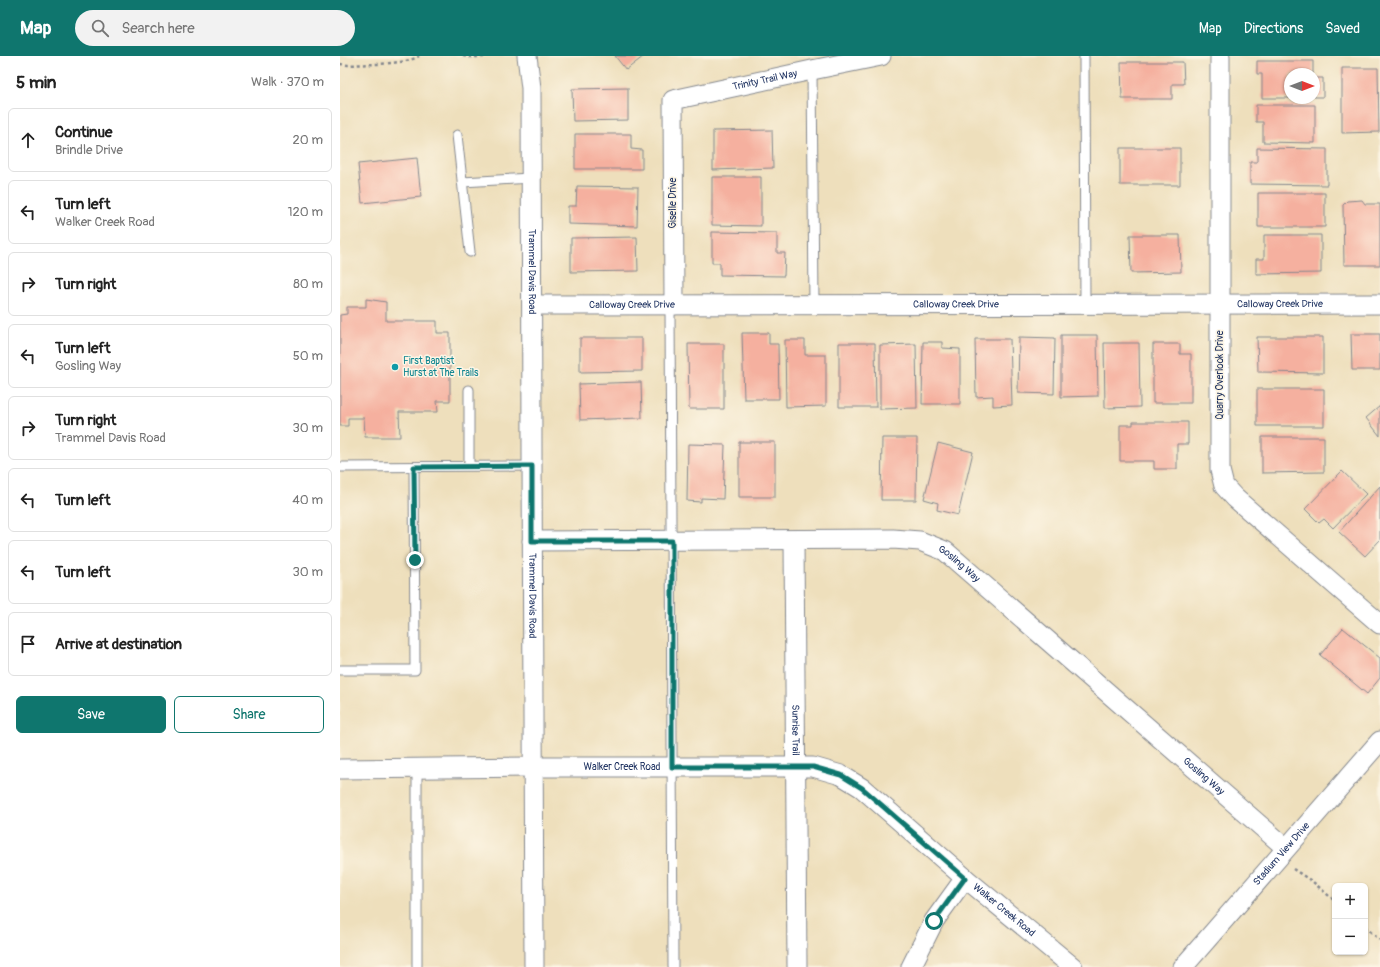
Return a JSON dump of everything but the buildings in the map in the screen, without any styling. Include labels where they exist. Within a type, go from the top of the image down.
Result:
[{"type":"street","name":"Trammel Davis Road","points":[[527,56],[531,88],[533,305],[532,767],[534,967]]},
{"type":"street","name":"Trinity Trail Way","points":[[673,100],[881,56]]},
{"type":"street","name":"Quarry Overlook Drive","points":[[1220,56],[1220,470],[1224,486],[1235,498],[1380,624]]},
{"type":"street","name":"Giselle Drive","points":[[672,305],[673,100]]},
{"type":"street","name":"Calloway Creek Drive","points":[[533,305],[1380,304]]},
{"type":"street","name":"Gosling Way","points":[[532,541],[893,539],[920,541],[945,551],[1283,852]]},
{"type":"street","name":"Sunrise Trail","points":[[794,540],[797,967]]},
{"type":"street","name":"Stadium View Drive","points":[[1183,967],[1380,741]]},
{"type":"street","name":"Walker Creek Road","points":[[340,769],[813,767],[841,775],[862,788],[965,878],[1073,967]]},
{"type":"street","points":[[911,967],[934,921],[965,878]]},
{"type":"lane","points":[[1084,56],[1085,305]]},
{"type":"lane","points":[[812,70],[814,305]]},
{"type":"lane","points":[[457,135],[470,252]]},
{"type":"lane","points":[[462,182],[531,178]]},
{"type":"lane","points":[[672,305],[673,967]]},
{"type":"lane","points":[[469,390],[469,466]]},
{"type":"lane","points":[[340,467],[532,466]]},
{"type":"lane","points":[[340,670],[415,670],[414,467]]},
{"type":"lane","points":[[416,768],[417,967]]},
{"type":"path","points":[[340,64],[348,65],[405,61],[419,56]]},
{"type":"path","points":[[463,56],[469,58],[485,57]]},
{"type":"path","points":[[1283,852],[1296,871],[1313,882],[1332,898]]},
{"type":"path","points":[[1368,930],[1380,940]]},
{"type":"place","name":"First Baptist Hurst at The Trails","points":[[395,367]]},
{"type":"route","points":[[415,560],[414,467],[532,466],[532,541],[672,541],[672,767],[813,767],[841,775],[862,788],[965,878],[934,921]]}]
